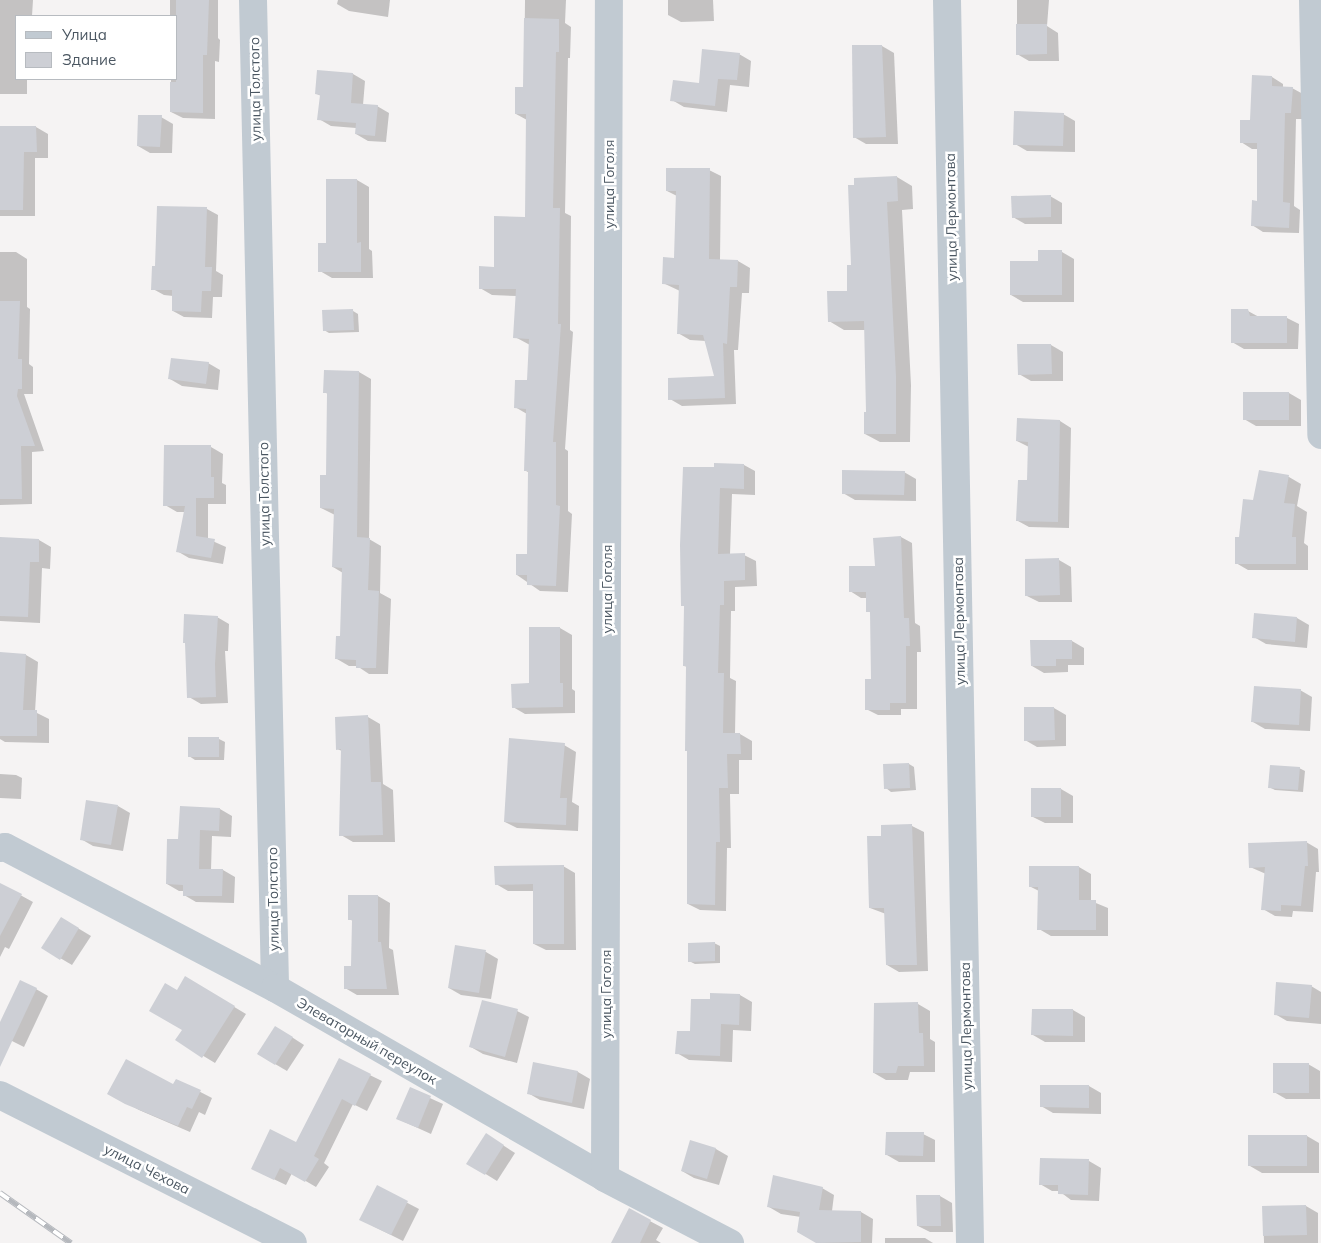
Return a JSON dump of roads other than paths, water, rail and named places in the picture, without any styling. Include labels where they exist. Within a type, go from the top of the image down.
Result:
[{"type":"street","name":"улица Толстого","points":[[253,0],[275,988]]},
{"type":"street","name":"улица Гоголя","points":[[605,1178],[609,0]]},
{"type":"street","name":"улица Лермонтова","points":[[947,0],[970,1243]]},
{"type":"street","points":[[1313,0],[1321,435]]},
{"type":"street","name":"Элеваторный переулок","points":[[0,848],[5,846],[275,988],[605,1178],[730,1243]]},
{"type":"street","name":"улица Чехова","points":[[0,1095],[293,1243]]},
{"type":"railway","points":[[0,1193],[71,1243]]}]
